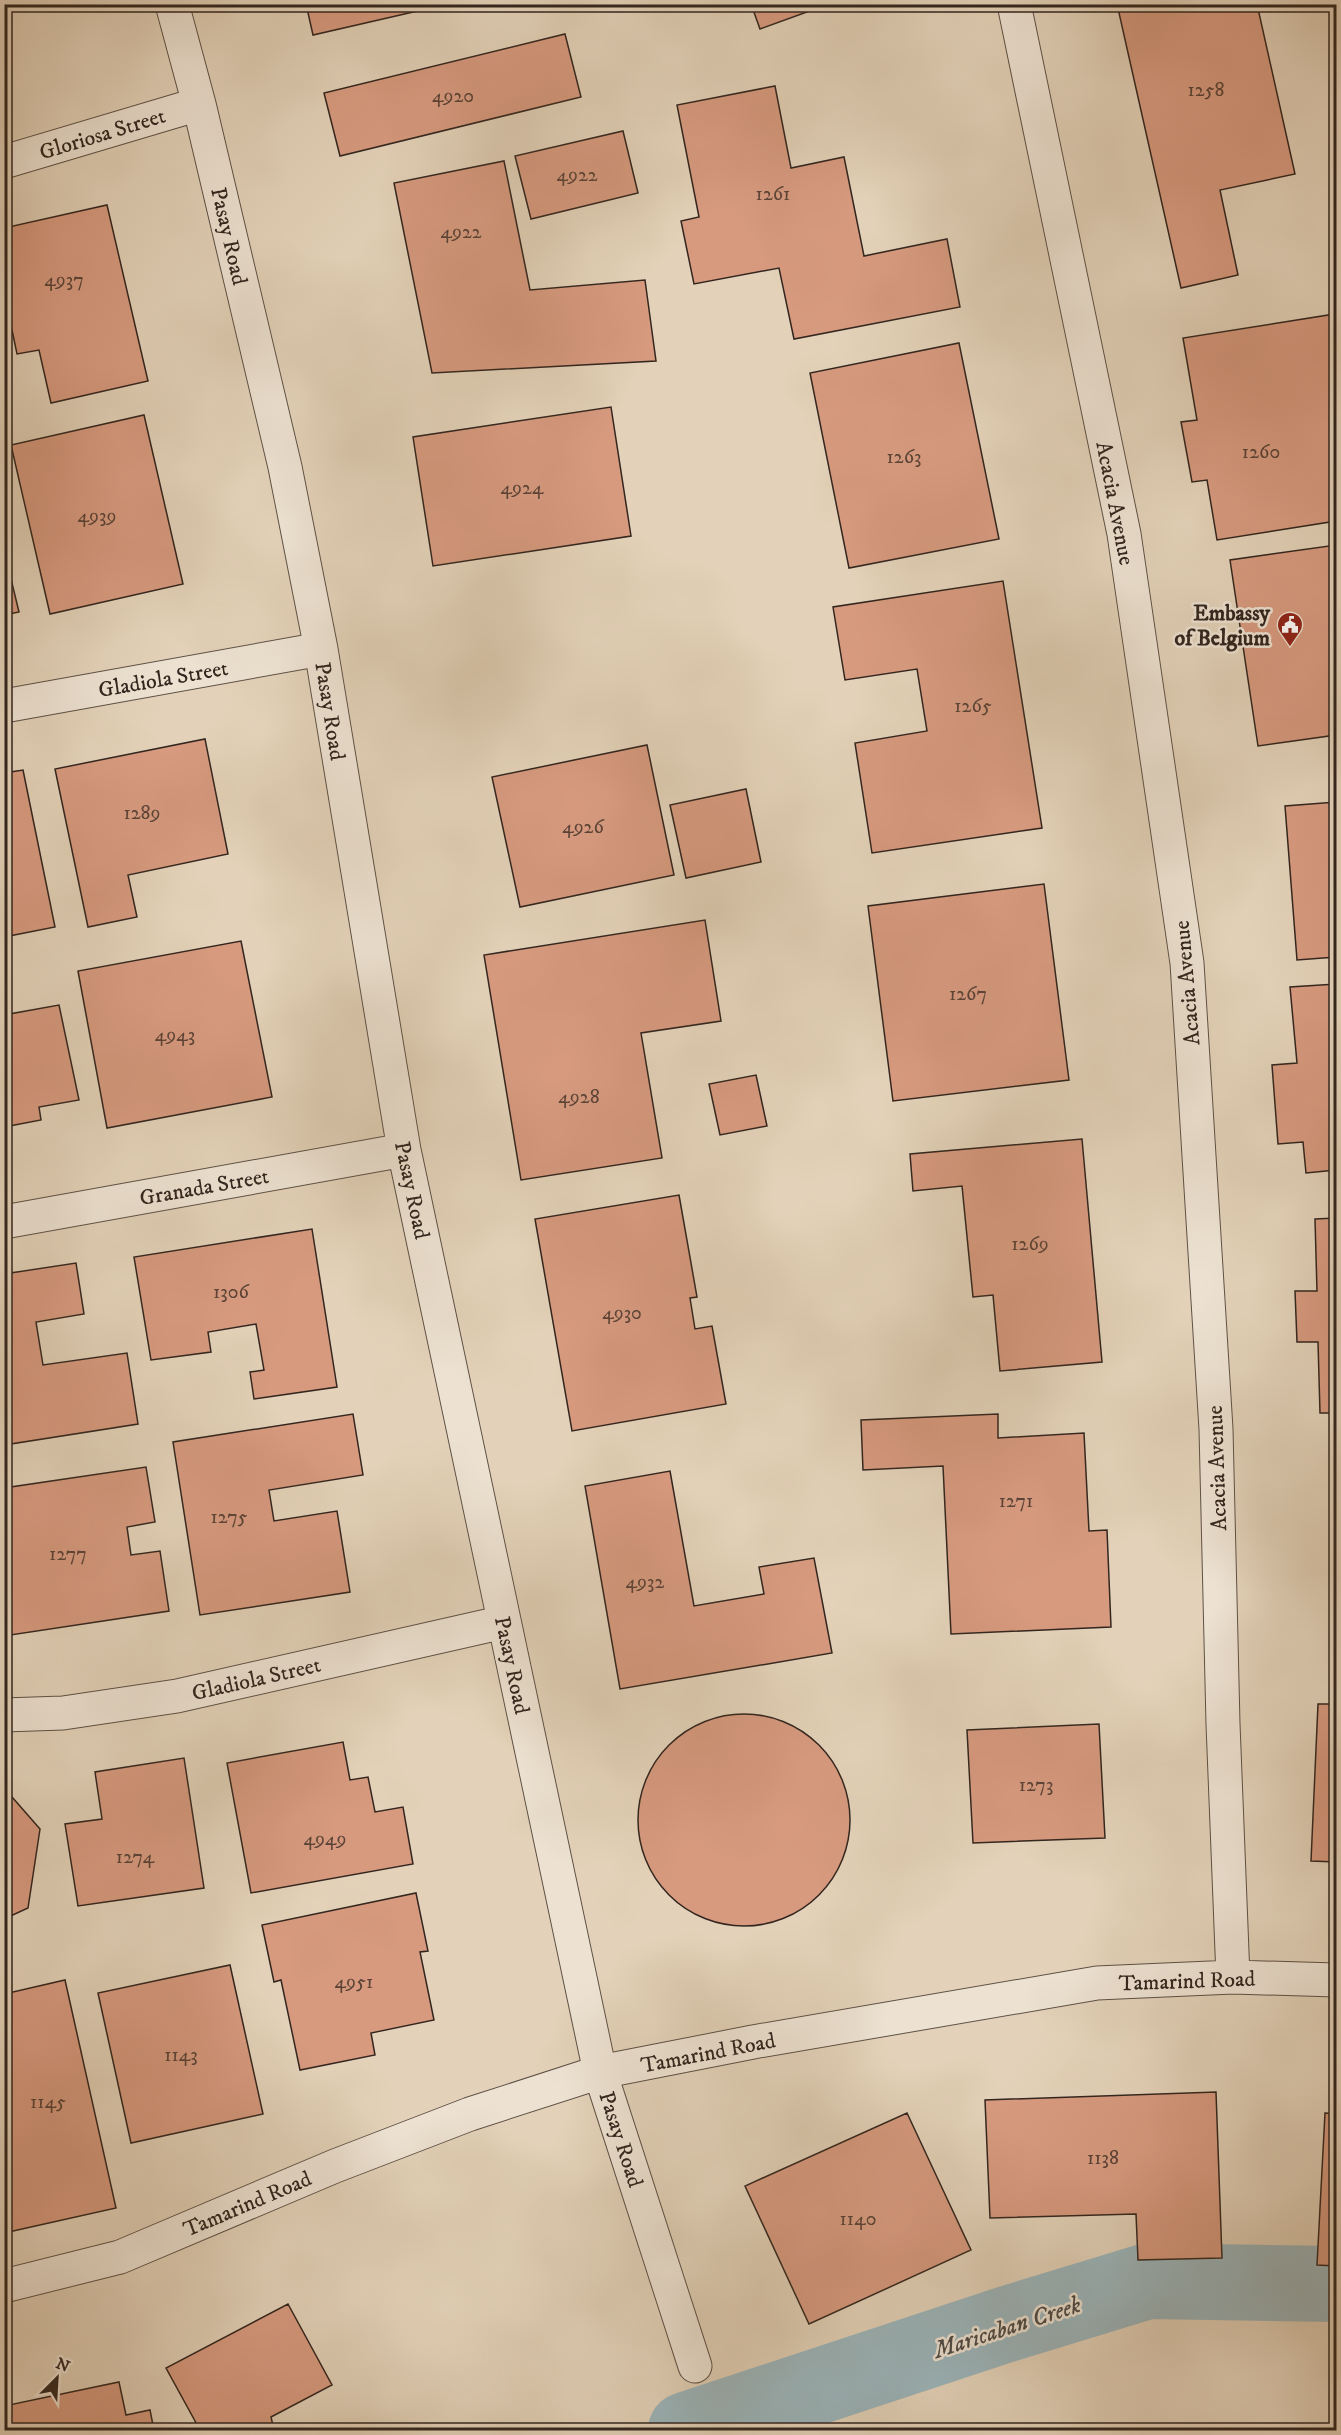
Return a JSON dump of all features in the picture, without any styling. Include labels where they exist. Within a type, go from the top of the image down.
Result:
[{"type":"street","name":"Pasay Road","points":[[172,4],[199,104],[285,467],[321,649],[404,1150],[600,2072],[696,2366]]},
{"type":"street","name":"Acacia Avenue","points":[[1014,4],[1124,534],[1187,963],[1216,1429],[1223,1724],[1233,1977]]},
{"type":"street","name":"Gloriosa Street","points":[[4,162],[199,104]]},
{"type":"street","name":"Gladiola Street","points":[[4,706],[321,649]]},
{"type":"street","name":"Granada Street","points":[[4,1222],[404,1150]]},
{"type":"street","name":"Gladiola Street","points":[[4,1715],[63,1713],[177,1696],[504,1622]]},
{"type":"street","name":"Tamarind Road","points":[[4,2286],[120,2257],[335,2166],[470,2114],[600,2072],[753,2042],[1097,1983],[1233,1977],[1336,1980]]},
{"type":"building","points":[[306,4],[448,4],[313,35]]},
{"type":"building","points":[[751,4],[829,4],[760,29]]},
{"type":"building","points":[[1117,4],[1257,4],[1295,174],[1220,190],[1238,275],[1181,288]]},
{"type":"building","points":[[565,34],[581,97],[340,156],[324,93]]},
{"type":"building","points":[[775,86],[791,168],[844,157],[864,256],[947,239],[960,307],[794,339],[779,268],[694,284],[681,221],[699,217],[677,105]]},
{"type":"building","points":[[623,131],[638,193],[531,219],[515,156]]},
{"type":"building","points":[[504,161],[530,290],[645,280],[656,361],[432,373],[394,183]]},
{"type":"building","points":[[107,205],[148,381],[51,403],[39,350],[17,354],[12,330],[4,332],[4,228]]},
{"type":"building","points":[[1335,314],[1336,521],[1217,540],[1207,480],[1192,482],[1181,422],[1197,420],[1183,338]]},
{"type":"building","points":[[959,343],[999,539],[849,568],[810,373]]},
{"type":"building","points":[[611,407],[631,536],[433,566],[413,437]]},
{"type":"building","points":[[144,415],[183,584],[50,614],[11,445]]},
{"type":"building","name":"Embassy of Belgium","points":[[1336,545],[1336,735],[1258,746],[1230,560]]},
{"type":"building","points":[[4,550],[19,612],[4,615]]},
{"type":"building","points":[[1003,581],[1042,828],[872,853],[855,743],[927,731],[917,669],[845,680],[833,607]]},
{"type":"building","points":[[205,739],[228,854],[128,875],[137,917],[88,927],[55,769]]},
{"type":"building","points":[[647,745],[674,875],[520,907],[492,777]]},
{"type":"building","points":[[23,770],[55,927],[4,937],[4,773]]},
{"type":"building","points":[[746,789],[761,862],[686,878],[670,805]]},
{"type":"building","points":[[1336,802],[1336,957],[1297,960],[1285,806]]},
{"type":"building","points":[[1044,884],[1069,1080],[893,1101],[868,906]]},
{"type":"building","points":[[705,920],[721,1021],[641,1033],[662,1158],[521,1180],[484,955]]},
{"type":"building","points":[[241,941],[272,1097],[107,1128],[78,971]]},
{"type":"building","points":[[1336,984],[1336,1170],[1306,1173],[1303,1142],[1278,1144],[1272,1065],[1297,1063],[1290,987]]},
{"type":"building","points":[[59,1005],[79,1100],[39,1107],[41,1120],[4,1127],[4,1015]]},
{"type":"building","points":[[756,1075],[767,1126],[720,1135],[709,1084]]},
{"type":"building","points":[[1082,1139],[1102,1362],[1000,1371],[993,1295],[973,1297],[962,1186],[913,1191],[910,1154]]},
{"type":"building","points":[[679,1195],[697,1297],[690,1298],[695,1329],[712,1326],[726,1404],[572,1431],[535,1219]]},
{"type":"building","points":[[1336,1218],[1336,1413],[1320,1413],[1318,1342],[1297,1342],[1295,1291],[1317,1291],[1315,1219]]},
{"type":"building","points":[[312,1229],[337,1387],[254,1399],[250,1372],[264,1370],[256,1324],[208,1332],[211,1352],[151,1360],[134,1257]]},
{"type":"building","points":[[76,1263],[84,1314],[36,1322],[43,1365],[127,1353],[138,1424],[4,1445],[4,1274]]},
{"type":"building","points":[[353,1414],[363,1475],[269,1490],[274,1521],[337,1511],[350,1592],[200,1615],[173,1442]]},
{"type":"building","points":[[998,1414],[998,1438],[1084,1433],[1089,1531],[1107,1530],[1111,1627],[951,1634],[943,1466],[863,1470],[861,1420]]},
{"type":"building","points":[[1333,1445],[1336,1445],[1336,1648],[1333,1648]]},
{"type":"building","points":[[146,1467],[155,1522],[127,1527],[131,1555],[160,1551],[169,1611],[4,1636],[4,1488]]},
{"type":"building","points":[[670,1471],[694,1606],[764,1594],[759,1567],[814,1558],[832,1653],[620,1689],[585,1486]]},
{"type":"building","points":[[1318,1704],[1336,1704],[1336,1862],[1311,1861]]},
{"type":"building","points":[[744,1714],[765,1716],[785,1722],[803,1732],[819,1745],[832,1761],[842,1779],[848,1799],[850,1820],[848,1841],[842,1861],[832,1879],[819,1895],[803,1908],[785,1918],[765,1924],[744,1926],[723,1924],[703,1918],[685,1908],[669,1895],[656,1879],[646,1861],[640,1841],[638,1820],[640,1799],[646,1779],[656,1761],[669,1745],[685,1732],[703,1722],[723,1716]]},
{"type":"building","points":[[1099,1724],[1105,1838],[973,1843],[967,1730]]},
{"type":"building","points":[[343,1742],[350,1780],[368,1777],[375,1812],[403,1807],[413,1864],[251,1893],[227,1763]]},
{"type":"building","points":[[184,1758],[204,1888],[78,1906],[65,1824],[102,1819],[95,1772]]},
{"type":"building","points":[[4,1796],[12,1797],[40,1829],[28,1908],[4,1919]]},
{"type":"building","points":[[416,1893],[428,1951],[420,1952],[434,2020],[371,2033],[375,2055],[300,2070],[281,1980],[274,1982],[262,1925]]},
{"type":"building","points":[[230,1965],[263,2114],[131,2143],[98,1993]]},
{"type":"building","points":[[65,1980],[116,2208],[4,2233],[4,1994]]},
{"type":"building","points":[[1216,2092],[1222,2258],[1138,2260],[1136,2214],[990,2218],[985,2100]]},
{"type":"building","points":[[907,2113],[971,2250],[809,2324],[745,2186]]},
{"type":"building","points":[[1325,2113],[1336,2114],[1336,2266],[1317,2265]]},
{"type":"building","points":[[288,2304],[332,2385],[271,2417],[274,2430],[200,2430],[166,2368]]},
{"type":"building","points":[[119,2382],[126,2415],[150,2410],[154,2430],[4,2430],[4,2406]]},
{"type":"waterway","name":"Maricaban Creek","points":[[686,2430],[1004,2325],[1148,2281],[1336,2284]]},
{"type":"place","name":"Embassy of Belgium","points":[[1290,648]]}]
